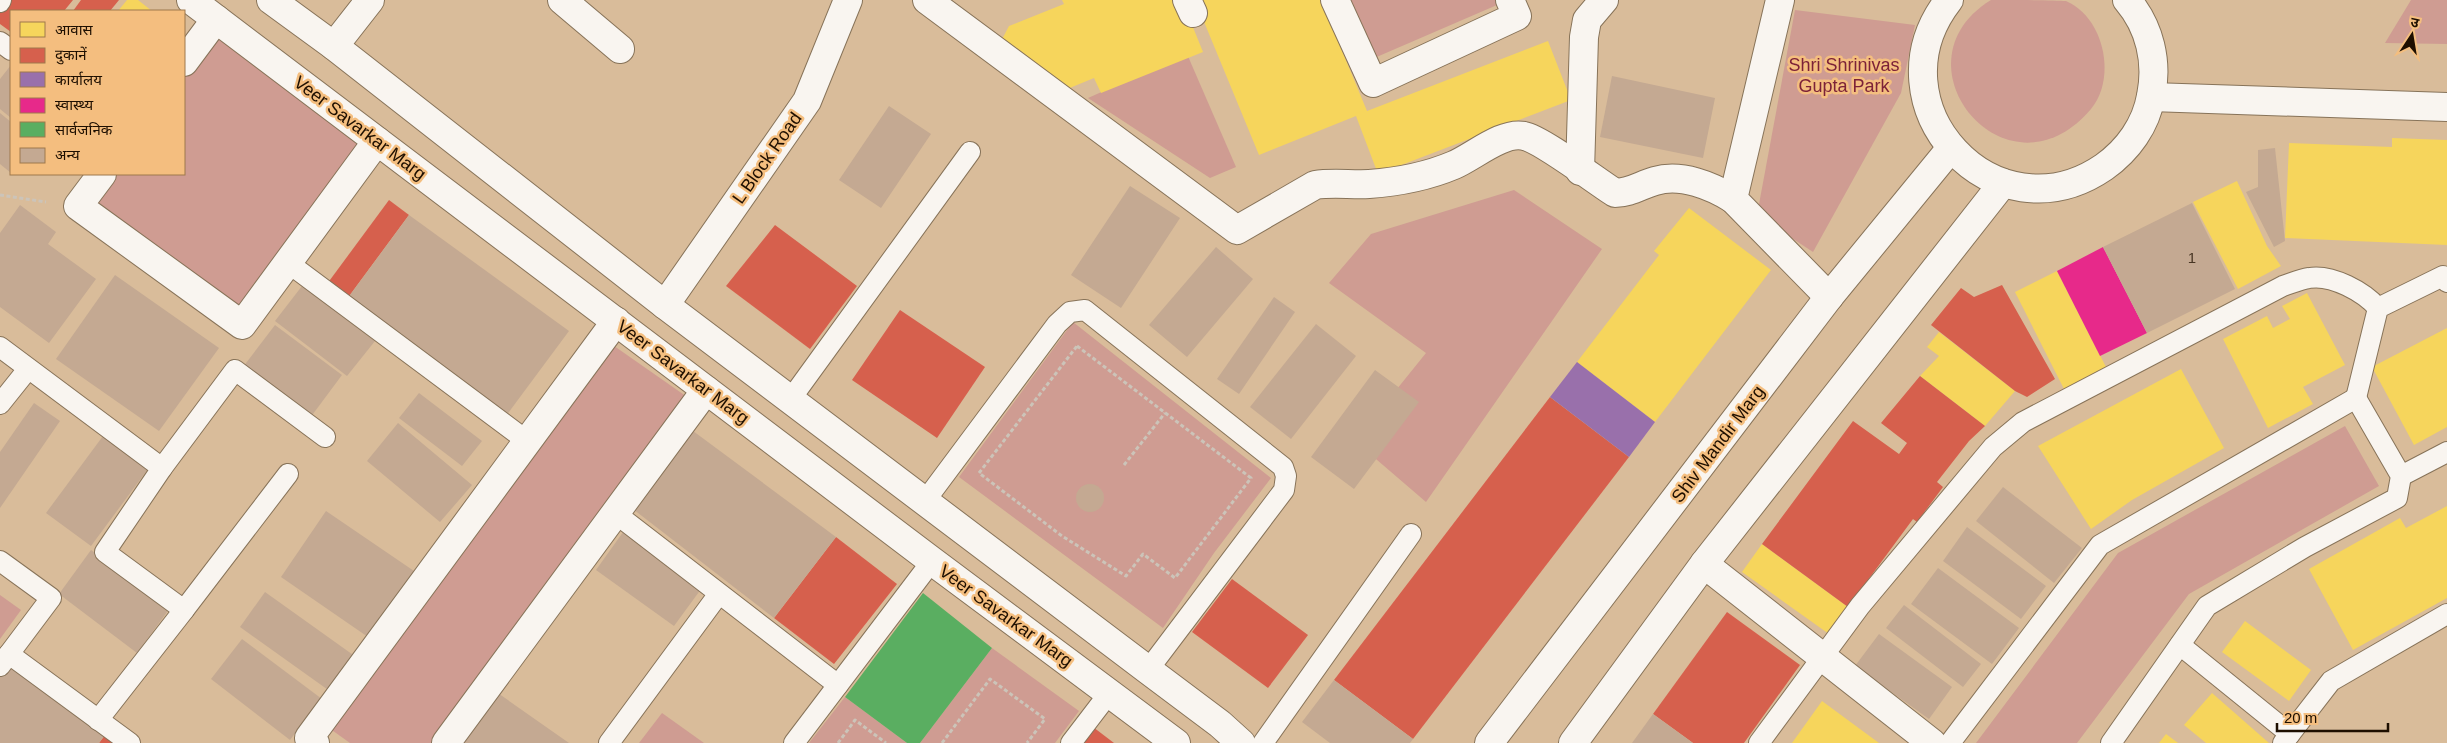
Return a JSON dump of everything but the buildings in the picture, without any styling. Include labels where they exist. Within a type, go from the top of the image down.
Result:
[{"type":"street","name":"Veer Savarkar Marg","points":[[190,0],[932,562],[1110,692],[1176,743]]},
{"type":"street","points":[[271,0],[334,46],[665,306],[1148,670],[1241,743]]},
{"type":"street","points":[[334,46],[370,0]]},
{"type":"street","points":[[562,0],[620,49]]},
{"type":"street","name":"L Block Road","points":[[665,306],[807,101],[848,0]]},
{"type":"street","points":[[926,0],[1237,230],[1315,186],[1328,183],[1368,184],[1407,179],[1454,165],[1497,141],[1523,136],[1615,193],[1625,193],[1656,180],[1679,178],[1716,189],[1733,199],[1830,297]]},
{"type":"street","points":[[1335,0],[1373,83],[1517,16],[1510,0]]},
{"type":"street","points":[[1580,171],[1584,37],[1587,20],[1604,0]]},
{"type":"street","points":[[1733,199],[1780,0]]},
{"type":"street","points":[[1949,0],[1929,36],[1923,75],[1930,114],[1951,148],[1983,174],[2003,183],[2026,188],[2049,188],[2072,184],[2093,175],[2112,162],[2128,146],[2141,127],[2154,84],[2149,42],[2143,23],[2127,0]]},
{"type":"street","points":[[185,61],[216,19]]},
{"type":"street","points":[[2151,97],[2447,107]]},
{"type":"street","points":[[101,175],[78,206],[242,325],[377,140]]},
{"type":"street","name":"Shiv Mandir Marg","points":[[1489,743],[1830,297],[1951,148]]},
{"type":"street","points":[[1573,743],[1704,564],[2003,183]]},
{"type":"street","points":[[315,743],[309,738],[616,321]]},
{"type":"street","points":[[446,743],[706,390]]},
{"type":"street","points":[[1704,564],[1932,743]]},
{"type":"lane","points":[[790,400],[970,152]]},
{"type":"lane","points":[[287,262],[527,441]]},
{"type":"lane","points":[[2378,308],[2444,276],[2447,282]]},
{"type":"lane","points":[[1759,743],[1804,679],[1823,658],[1860,606],[1968,475],[1993,447],[2022,422],[2283,286],[2311,277],[2343,283],[2368,297],[2378,308]]},
{"type":"lane","points":[[2111,743],[2208,606],[2305,547],[2397,498],[2401,476],[2356,398],[2378,308]]},
{"type":"lane","points":[[925,502],[1057,324],[1070,312],[1085,310],[1283,467],[1286,476],[1284,490],[1148,670]]},
{"type":"lane","points":[[0,347],[162,468]]},
{"type":"lane","points":[[0,404],[28,369]]},
{"type":"lane","points":[[184,610],[105,552],[162,468],[235,370],[325,438]]},
{"type":"lane","points":[[1950,743],[2100,544],[2356,398]]},
{"type":"lane","points":[[2401,476],[2447,452]]},
{"type":"lane","points":[[98,720],[288,474]]},
{"type":"lane","points":[[615,513],[718,595],[838,685]]},
{"type":"lane","points":[[1263,743],[1411,534]]},
{"type":"lane","points":[[0,561],[51,598],[5,660],[130,743]]},
{"type":"lane","points":[[794,743],[932,562]]},
{"type":"lane","points":[[609,743],[718,595]]},
{"type":"lane","points":[[2180,644],[2286,738],[2331,682],[2447,614]]},
{"type":"lane","points":[[1071,743],[1110,692]]},
{"type":"path","points":[[0,195],[78,206]]},
{"type":"path","points":[[1077,346],[1165,413],[1251,478],[1175,578],[1142,554],[1126,576],[1062,536],[979,473],[1077,346]]},
{"type":"path","points":[[1124,464],[1165,413]]},
{"type":"path","points":[[942,743],[990,679],[1045,719],[1027,743]]},
{"type":"path","points":[[838,743],[855,720],[886,743]]},
{"type":"green space","points":[[1346,0],[1495,0],[1497,5],[1372,59]]},
{"type":"green space","points":[[1991,0],[2066,1],[2079,9],[2090,20],[2097,34],[2105,65],[2099,96],[2091,109],[2058,135],[2025,143],[1995,135],[1971,115],[1955,88],[1951,58],[1962,27]]},
{"type":"green space","points":[[2411,0],[2447,0],[2447,44],[2385,43]]},
{"type":"green space","name":"Shri Shrinivas Gupta Park","points":[[1795,10],[1915,25],[1901,93],[1813,252],[1757,215]]},
{"type":"green space","points":[[215,36],[361,144],[238,310],[92,203],[113,175],[185,175],[185,78]]},
{"type":"green space","points":[[1187,54],[1236,167],[1210,178],[1088,98]]},
{"type":"green space","points":[[1514,190],[1602,249],[1426,502],[1355,441],[1426,353],[1329,283],[1371,234]]},
{"type":"green space","points":[[1073,322],[1271,478],[1214,553],[1163,628],[959,477]]},
{"type":"green space","points":[[607,341],[690,399],[442,743],[350,743],[329,728]]},
{"type":"green space","points":[[2345,426],[2379,486],[2189,594],[2077,743],[1976,743],[2118,553]]},
{"type":"green space","points":[[0,595],[21,610],[0,639]]},
{"type":"green space","points":[[992,648],[1079,711],[1055,743],[920,743]]},
{"type":"green space","points":[[845,697],[907,743],[809,743]]},
{"type":"green space","points":[[662,713],[704,743],[639,743]]}]
